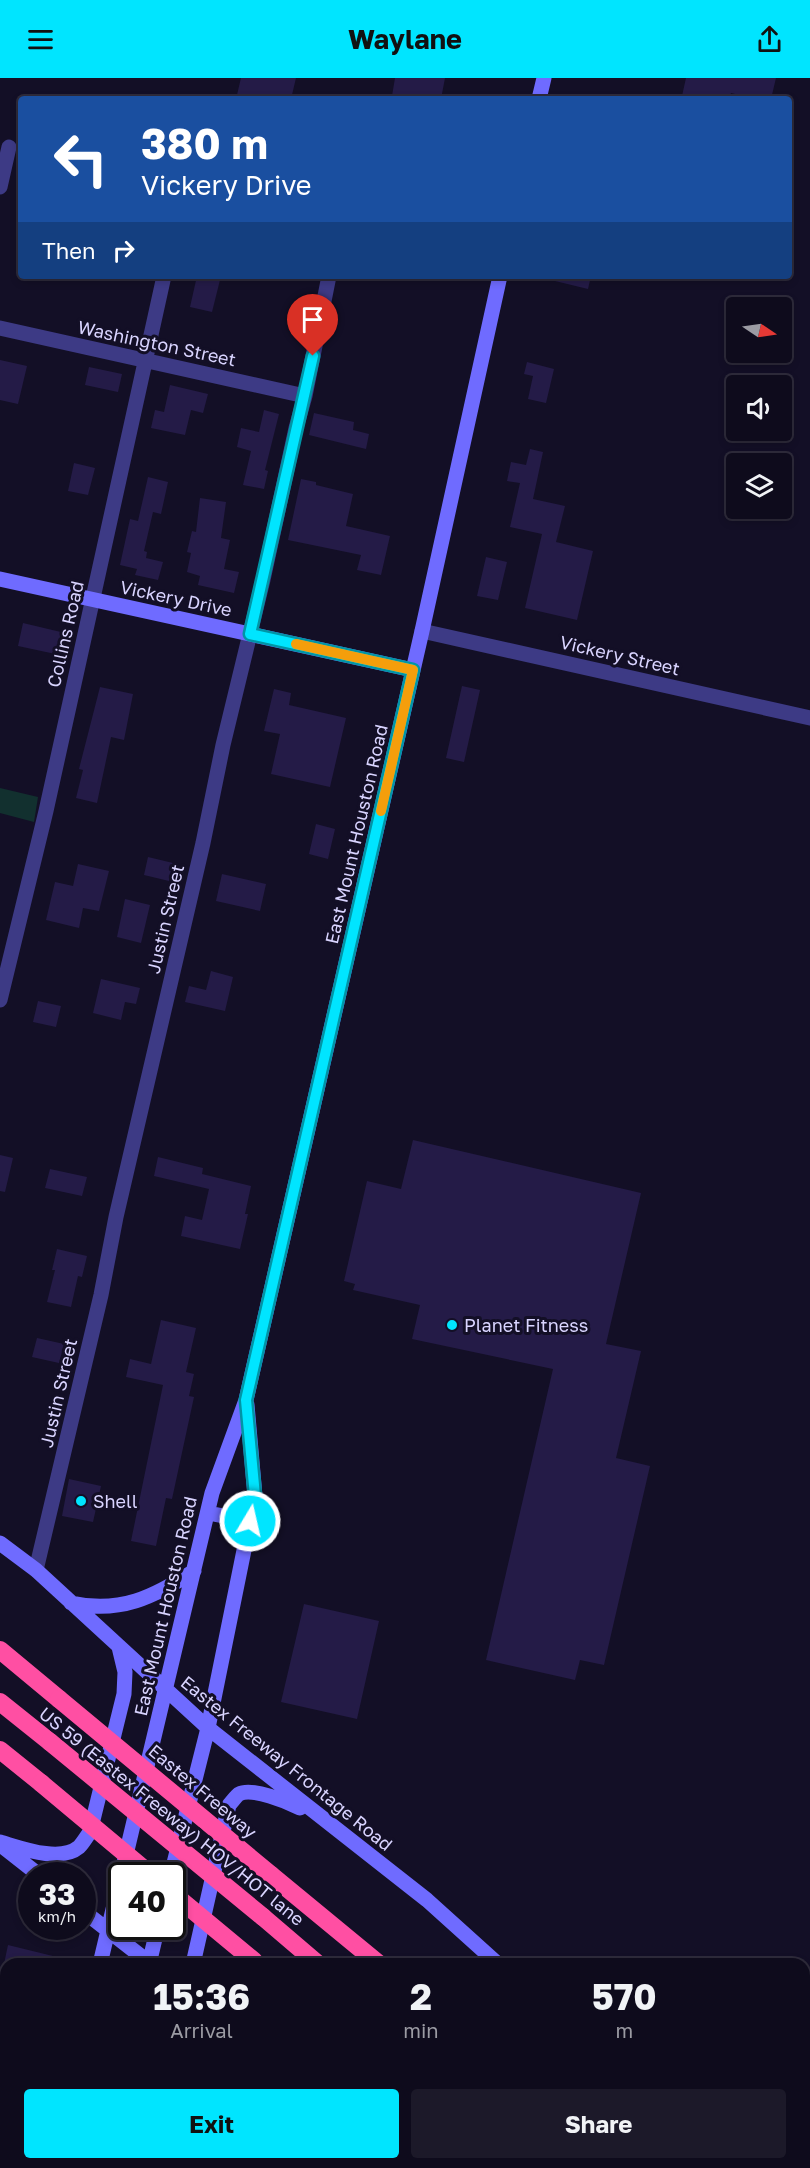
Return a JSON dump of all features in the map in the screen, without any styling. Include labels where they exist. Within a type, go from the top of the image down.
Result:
[{"type":"highway","name":"Eastex Freeway","points":[[0,1650],[372,1958]]},
{"type":"highway","name":"US 59 (Eastex Freeway) HOV/HOT lane","points":[[0,1702],[311,1958]]},
{"type":"highway","points":[[0,1749],[135,1862]]},
{"type":"highway","points":[[186,1905],[250,1958]]},
{"type":"street","points":[[540,96],[544,78]]},
{"type":"street","points":[[0,188],[9,147]]},
{"type":"street","name":"Collins Road","points":[[0,1000],[46,812],[163,279]]},
{"type":"street","name":"Justin Street","points":[[36,1570],[101,1295],[116,1217],[193,888],[223,745],[305,396],[328,279]]},
{"type":"street","name":"East Mount Houston Road","points":[[101,1958],[212,1492],[246,1400],[422,631],[499,279]]},
{"type":"street","name":"Washington Street","points":[[0,328],[305,396]]},
{"type":"street","name":"Vickery Drive","points":[[0,579],[413,670]]},
{"type":"street","name":"Vickery Street","points":[[422,631],[810,718]]},
{"type":"street","name":"East Mount Houston Road","points":[[174,1862],[208,1728],[255,1496],[246,1400]]},
{"type":"street","points":[[208,1513],[250,1521]]},
{"type":"street","name":"Eastex Freeway Frontage Road","points":[[0,1543],[36,1570],[208,1728],[427,1900],[491,1958]]},
{"type":"street","points":[[71,1603],[88,1607],[128,1604],[161,1593],[194,1571]]},
{"type":"street","points":[[0,1843],[33,1852],[60,1854],[78,1848],[90,1832],[124,1694],[125,1672],[119,1647]]},
{"type":"street","points":[[194,1958],[229,1805],[239,1794],[250,1792],[285,1801],[320,1816]]},
{"type":"street","points":[[0,1843],[23,1862]]},
{"type":"street","points":[[96,1921],[144,1958]]},
{"type":"street","points":[[151,1958],[155,1940]]},
{"type":"green space","points":[[0,788],[38,797],[34,822],[0,813]]},
{"type":"building","points":[[241,78],[296,78],[292,96],[237,96]]},
{"type":"building","points":[[395,78],[445,78],[442,96],[392,96]]},
{"type":"building","points":[[686,78],[776,78],[772,96],[744,96],[731,93],[730,96],[682,96]]},
{"type":"building","points":[[196,279],[220,279],[212,312],[190,307]]},
{"type":"building","points":[[555,279],[590,279],[588,289],[555,281]]},
{"type":"building","points":[[0,360],[27,366],[18,404],[0,400]]},
{"type":"building","points":[[527,362],[554,369],[546,403],[528,399],[533,376],[524,374]]},
{"type":"building","points":[[89,367],[122,374],[118,392],[85,385]]},
{"type":"building","points":[[170,385],[208,394],[203,413],[191,410],[185,435],[151,428],[155,410],[164,412]]},
{"type":"building","points":[[264,410],[279,414],[265,470],[268,471],[264,489],[243,485],[251,451],[237,447],[241,428],[259,432]]},
{"type":"building","points":[[314,413],[354,422],[353,430],[369,434],[366,449],[309,435]]},
{"type":"building","points":[[530,449],[543,452],[533,499],[565,506],[556,542],[593,551],[577,620],[525,608],[542,534],[510,527],[520,483],[507,481],[511,462],[526,465]]},
{"type":"building","points":[[74,463],[95,468],[88,495],[68,491]]},
{"type":"building","points":[[148,477],[168,482],[161,514],[153,512],[144,551],[147,552],[146,558],[163,562],[158,580],[135,575],[137,569],[120,565],[130,519],[138,521]]},
{"type":"building","points":[[301,479],[353,494],[346,526],[390,536],[381,575],[357,570],[361,555],[288,540]]},
{"type":"building","points":[[200,498],[226,502],[221,538],[230,540],[224,569],[239,572],[234,593],[198,585],[200,576],[187,572],[191,553],[187,552],[192,531],[196,532]]},
{"type":"building","points":[[486,557],[507,562],[498,600],[477,596]]},
{"type":"building","points":[[23,623],[65,633],[60,655],[18,646]]},
{"type":"building","points":[[462,686],[480,690],[464,762],[446,758]]},
{"type":"building","points":[[100,687],[133,694],[124,740],[111,737],[97,803],[76,798],[83,770],[79,769]]},
{"type":"building","points":[[274,689],[291,693],[289,705],[346,718],[330,787],[271,774],[280,734],[264,731]]},
{"type":"building","points":[[316,824],[335,829],[328,859],[309,854]]},
{"type":"building","points":[[148,857],[173,863],[169,881],[144,875]]},
{"type":"building","points":[[78,864],[109,871],[99,911],[83,908],[79,928],[46,920],[55,882],[73,886]]},
{"type":"building","points":[[222,874],[266,884],[260,911],[216,901]]},
{"type":"building","points":[[125,899],[150,905],[141,943],[117,937]]},
{"type":"building","points":[[211,971],[233,977],[225,1011],[185,1002],[189,986],[206,990]]},
{"type":"building","points":[[101,979],[140,988],[136,1004],[125,1002],[121,1020],[93,1013]]},
{"type":"building","points":[[38,1001],[61,1006],[56,1027],[33,1022]]},
{"type":"building","points":[[413,1140],[641,1193],[606,1344],[641,1351],[616,1458],[650,1466],[604,1665],[580,1660],[575,1680],[486,1660],[553,1369],[412,1339],[420,1305],[353,1290],[355,1284],[344,1281],[367,1181],[401,1189]]},
{"type":"building","points":[[0,1155],[13,1158],[5,1192],[0,1191]]},
{"type":"building","points":[[158,1157],[203,1168],[202,1174],[251,1186],[245,1214],[248,1214],[240,1249],[181,1236],[185,1216],[202,1220],[209,1189],[154,1176]]},
{"type":"building","points":[[50,1169],[87,1177],[82,1196],[45,1188]]},
{"type":"building","points":[[57,1249],[87,1256],[82,1277],[78,1276],[71,1307],[47,1302],[55,1270],[52,1270]]},
{"type":"building","points":[[161,1320],[196,1328],[186,1372],[194,1374],[189,1396],[194,1397],[172,1499],[166,1498],[156,1546],[131,1541],[163,1385],[126,1377],[130,1359],[151,1364]]},
{"type":"building","points":[[37,1338],[64,1344],[59,1363],[32,1357]]},
{"type":"building","name":"Shell","points":[[69,1479],[101,1486],[93,1522],[62,1516]]},
{"type":"building","points":[[304,1604],[379,1621],[357,1719],[281,1702]]},
{"type":"building","points":[[8,1945],[61,1958],[5,1958]]},
{"type":"slow traffic","points":[[296,644],[413,670],[381,811]]},
{"type":"place","name":"Planet Fitness","points":[[452,1325]]},
{"type":"place","name":"Shell","points":[[81,1501]]},
{"type":"route","points":[[250,1521],[255,1496],[246,1400],[413,670],[250,634],[313,356]]}]
